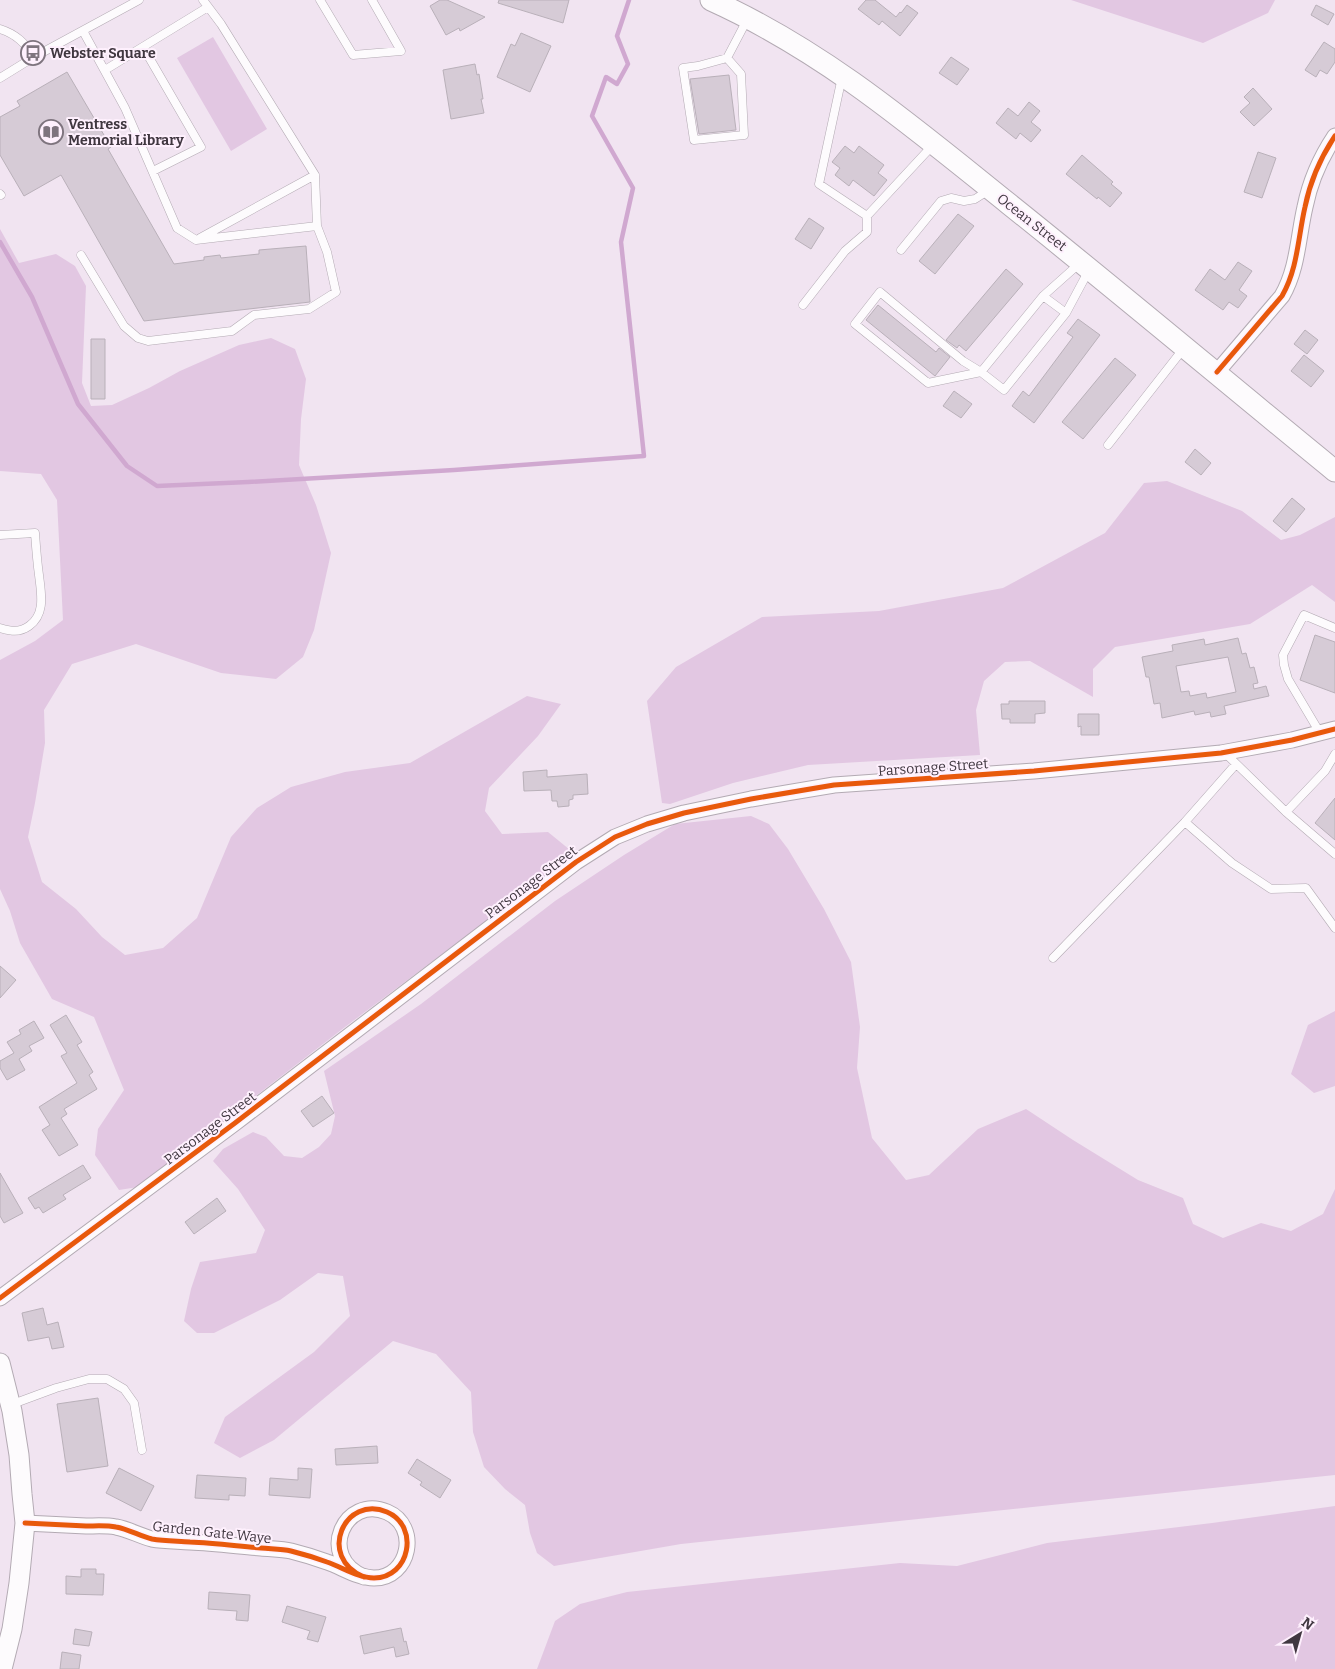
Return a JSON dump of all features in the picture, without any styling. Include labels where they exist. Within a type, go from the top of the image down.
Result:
[{"type":"main road","name":"Ocean Street","points":[[711,0],[796,44],[877,99],[935,143],[1086,265],[1335,471]]},
{"type":"street","points":[[1217,372],[1282,296],[1288,286],[1297,260],[1304,207],[1309,190],[1327,148],[1335,136]]},
{"type":"street","name":"Parsonage Street","points":[[0,1298],[311,1065],[576,862],[615,838],[647,824],[684,813],[751,799],[834,785],[1034,771],[1224,752],[1292,740],[1335,729]]},
{"type":"street","points":[[0,1363],[19,1455],[25,1523],[12,1629],[2,1669]]},
{"type":"street","points":[[371,1509],[380,1510],[396,1518],[402,1524],[408,1542],[407,1551],[404,1560],[391,1573],[382,1577],[364,1577],[356,1574],[343,1561],[340,1553],[339,1536],[342,1527],[354,1514],[371,1509]]},
{"type":"street","name":"Garden Gate Waye","points":[[25,1523],[116,1527],[152,1539],[290,1550],[364,1577]]},
{"type":"lane","points":[[0,78],[34,57],[139,0]]},
{"type":"lane","points":[[320,0],[353,55],[401,51],[372,0]]},
{"type":"lane","points":[[81,255],[124,326],[138,338],[148,341],[232,331],[254,315],[309,310],[336,292],[317,226],[315,174],[206,3],[104,70]]},
{"type":"lane","points":[[726,58],[741,74],[744,135],[694,140],[683,68],[726,58],[748,18]]},
{"type":"lane","points":[[0,28],[18,38],[34,57]]},
{"type":"lane","points":[[83,31],[125,108],[178,228],[196,240],[317,226]]},
{"type":"lane","points":[[143,46],[201,147],[153,171]]},
{"type":"lane","points":[[842,75],[819,184],[867,216]]},
{"type":"lane","points":[[803,305],[845,251],[866,232],[867,216],[935,143]]},
{"type":"lane","points":[[196,240],[315,174]]},
{"type":"lane","points":[[901,250],[941,201],[951,198],[964,201],[975,199],[991,189]]},
{"type":"lane","points":[[1086,265],[1043,296],[981,372],[928,383],[855,324],[880,292],[963,360],[981,372],[1004,390],[1066,313],[1086,265]]},
{"type":"lane","points":[[1043,296],[1066,313]]},
{"type":"lane","points":[[1108,445],[1185,347]]},
{"type":"lane","points":[[0,535],[34,533],[42,602],[38,617],[25,628],[11,631],[0,628]]},
{"type":"lane","points":[[1320,733],[1288,678],[1283,655],[1304,614],[1335,628]]},
{"type":"lane","points":[[1224,752],[1286,812],[1335,854]]},
{"type":"lane","points":[[1286,812],[1325,771],[1335,754]]},
{"type":"lane","points":[[1053,958],[1185,822],[1236,764]]},
{"type":"lane","points":[[1185,822],[1232,863],[1271,889],[1306,888],[1335,928]]},
{"type":"lane","points":[[10,1405],[56,1388],[89,1379],[107,1379],[124,1389],[134,1403],[142,1450]]},
{"type":"shaded area","points":[[1071,0],[1275,0],[1268,13],[1203,43]]},
{"type":"shaded area","points":[[213,37],[267,129],[231,151],[177,58]]},
{"type":"shaded area","points":[[0,229],[19,263],[56,254],[75,266],[86,286],[82,383],[91,406],[112,405],[180,371],[239,345],[271,338],[295,349],[306,379],[301,419],[299,465],[316,505],[331,553],[314,630],[303,657],[276,679],[221,673],[136,644],[72,664],[44,710],[45,743],[28,837],[42,882],[76,909],[102,937],[125,955],[163,948],[197,918],[231,837],[257,808],[291,787],[345,772],[410,763],[527,696],[561,704],[538,736],[489,788],[485,811],[502,834],[548,832],[575,854],[345,1027],[138,1187],[119,1190],[95,1155],[98,1129],[124,1090],[94,1017],[52,999],[20,943],[10,911],[0,889],[0,660],[35,641],[63,620],[57,500],[41,474],[0,471]]},
{"type":"shaded area","points":[[1167,481],[1242,511],[1281,540],[1300,535],[1335,517],[1335,602],[1312,585],[1250,624],[1115,647],[1093,669],[1093,697],[1030,661],[1005,662],[984,681],[976,710],[980,755],[808,765],[733,783],[670,804],[662,803],[647,701],[676,667],[762,617],[879,611],[1003,588],[1105,533],[1144,483]]},
{"type":"shaded area","points":[[751,816],[769,824],[788,849],[824,909],[851,962],[860,1027],[857,1068],[872,1138],[906,1180],[929,1175],[978,1129],[1026,1109],[1138,1180],[1183,1198],[1193,1224],[1223,1238],[1261,1223],[1291,1231],[1323,1214],[1335,1189],[1335,1475],[681,1544],[554,1566],[537,1553],[530,1533],[525,1505],[505,1489],[484,1467],[473,1432],[471,1392],[436,1354],[393,1341],[274,1440],[240,1458],[214,1443],[225,1417],[314,1352],[350,1316],[343,1276],[318,1273],[280,1300],[214,1333],[197,1333],[184,1321],[191,1289],[200,1262],[256,1253],[265,1230],[238,1189],[213,1161],[223,1149],[253,1132],[266,1137],[284,1156],[302,1158],[319,1147],[331,1134],[335,1116],[324,1071],[421,1004],[555,901],[675,824]]},
{"type":"shaded area","points":[[1335,1011],[1335,1086],[1314,1093],[1291,1074],[1308,1025]]},
{"type":"shaded area","points":[[1335,1506],[1335,1669],[537,1669],[555,1621],[580,1604],[627,1592],[900,1563],[957,1566],[1047,1543]]},
{"type":"building","points":[[440,0],[447,0],[485,17],[460,31],[459,28],[446,35],[430,6]]},
{"type":"building","points":[[499,0],[569,0],[563,23],[498,3]]},
{"type":"building","points":[[866,0],[875,0],[896,17],[907,5],[918,13],[900,36],[882,21],[879,25],[858,9]]},
{"type":"building","points":[[1316,5],[1334,14],[1328,25],[1311,15]]},
{"type":"building","points":[[521,33],[551,46],[530,92],[497,77],[511,44],[515,46]]},
{"type":"building","points":[[1324,42],[1335,49],[1335,62],[1327,74],[1320,70],[1316,77],[1305,70]]},
{"type":"building","points":[[951,57],[969,69],[957,85],[939,73]]},
{"type":"building","points":[[475,64],[477,75],[479,74],[484,113],[451,119],[443,70]]},
{"type":"building","points":[[67,72],[111,147],[108,149],[174,264],[204,260],[204,257],[220,255],[221,258],[259,254],[259,250],[306,246],[310,302],[144,321],[61,175],[24,196],[0,155],[0,117],[20,106],[17,101]]},
{"type":"building","points":[[729,75],[736,130],[699,134],[690,79]]},
{"type":"building","points":[[1253,88],[1272,109],[1254,126],[1240,112],[1250,103],[1244,97]]},
{"type":"building","points":[[1029,102],[1040,111],[1031,122],[1041,130],[1031,142],[1020,133],[1016,139],[996,123],[1008,108],[1018,116]]},
{"type":"building","points":[[845,146],[854,153],[859,146],[884,165],[878,173],[887,180],[874,196],[853,180],[849,186],[835,175],[840,168],[832,162]]},
{"type":"building","points":[[1258,152],[1276,158],[1262,198],[1244,192]]},
{"type":"building","points":[[1082,155],[1113,182],[1111,184],[1122,193],[1110,207],[1066,174]]},
{"type":"building","points":[[958,214],[974,226],[935,274],[919,261]]},
{"type":"building","points":[[809,218],[824,228],[811,249],[795,239]]},
{"type":"building","points":[[1238,262],[1252,271],[1239,290],[1247,296],[1238,308],[1229,302],[1223,310],[1195,290],[1210,269],[1225,280]]},
{"type":"building","points":[[1006,269],[1023,284],[966,351],[959,345],[957,348],[946,340]]},
{"type":"building","points":[[878,305],[936,352],[939,348],[950,357],[935,376],[866,320]]},
{"type":"building","points":[[1078,319],[1100,335],[1034,423],[1012,406],[1023,391],[1029,396],[1073,337],[1067,333]]},
{"type":"building","points":[[1305,330],[1318,340],[1307,354],[1294,344]]},
{"type":"building","points":[[91,339],[105,339],[105,399],[91,399]]},
{"type":"building","points":[[1304,355],[1324,371],[1311,387],[1291,371]]},
{"type":"building","points":[[1115,358],[1136,375],[1083,439],[1062,422]]},
{"type":"building","points":[[954,391],[972,404],[961,418],[943,406]]},
{"type":"building","points":[[1195,449],[1211,463],[1201,475],[1185,462]]},
{"type":"building","points":[[1292,498],[1305,509],[1286,532],[1273,521]]},
{"type":"building","points":[[1315,635],[1335,642],[1335,693],[1300,680]]},
{"type":"building","points":[[1238,638],[1242,654],[1246,653],[1250,668],[1254,667],[1258,683],[1253,684],[1254,689],[1266,686],[1269,696],[1224,706],[1226,714],[1211,717],[1210,712],[1195,715],[1194,711],[1162,718],[1160,703],[1154,704],[1149,677],[1146,677],[1142,657],[1173,651],[1172,645],[1204,639],[1205,645]],"holes":[[[1228,657],[1236,692],[1207,698],[1206,693],[1190,696],[1189,691],[1181,692],[1176,666]]]},
{"type":"building","points":[[1009,701],[1045,701],[1045,713],[1035,714],[1035,723],[1010,723],[1010,719],[1002,719],[1001,704],[1009,704]]},
{"type":"building","points":[[1078,714],[1099,714],[1099,735],[1081,735],[1081,726],[1078,727]]},
{"type":"building","points":[[547,770],[547,777],[587,774],[588,794],[573,795],[573,799],[569,800],[569,806],[558,807],[557,801],[552,801],[551,790],[524,791],[523,772]]},
{"type":"building","points":[[1335,798],[1335,840],[1315,823]]},
{"type":"building","points":[[0,966],[16,980],[0,998]]},
{"type":"building","points":[[66,1015],[82,1042],[77,1045],[93,1072],[89,1075],[97,1089],[64,1109],[67,1114],[61,1118],[78,1145],[59,1156],[42,1130],[50,1125],[39,1107],[77,1083],[61,1056],[67,1053],[50,1025]]},
{"type":"building","points":[[34,1021],[44,1038],[29,1046],[32,1051],[19,1059],[25,1070],[7,1080],[0,1068],[0,1061],[14,1053],[7,1042],[21,1034],[19,1030]]},
{"type":"building","points":[[322,1096],[334,1113],[313,1127],[301,1111]]},
{"type":"building","points":[[83,1165],[91,1178],[63,1195],[66,1199],[43,1213],[39,1207],[35,1209],[28,1198]]},
{"type":"building","points":[[0,1173],[23,1213],[4,1223],[0,1216]]},
{"type":"building","points":[[217,1198],[226,1211],[194,1234],[185,1222]]},
{"type":"building","points":[[43,1308],[47,1325],[58,1322],[64,1347],[52,1349],[49,1337],[28,1341],[22,1313]]},
{"type":"building","points":[[98,1398],[108,1466],[67,1472],[57,1404]]},
{"type":"building","points":[[377,1446],[378,1463],[336,1465],[335,1449]]},
{"type":"building","points":[[417,1459],[451,1480],[440,1498],[420,1485],[422,1482],[408,1473]]},
{"type":"building","points":[[119,1468],[154,1486],[141,1511],[106,1493]]},
{"type":"building","points":[[298,1468],[312,1469],[310,1498],[269,1495],[270,1478],[298,1480]]},
{"type":"building","points":[[197,1475],[246,1478],[245,1496],[229,1495],[229,1500],[195,1498]]},
{"type":"building","points":[[81,1569],[96,1569],[96,1574],[104,1574],[103,1595],[66,1594],[66,1576],[81,1577]]},
{"type":"building","points":[[209,1592],[250,1595],[248,1621],[236,1620],[237,1611],[208,1609]]},
{"type":"building","points":[[287,1606],[326,1617],[318,1642],[307,1639],[310,1631],[282,1622]]},
{"type":"building","points":[[401,1628],[409,1654],[396,1657],[394,1647],[364,1654],[360,1636]]},
{"type":"building","points":[[75,1629],[92,1632],[89,1646],[73,1644]]},
{"type":"building","points":[[62,1652],[81,1655],[79,1669],[60,1669]]},
{"type":"waterway","points":[[0,242],[32,297],[78,404],[127,466],[157,486],[454,470],[644,456],[621,242],[633,188],[592,116],[606,77],[617,84],[628,64],[617,36],[629,0]]},
{"type":"cycle path","points":[[1217,372],[1282,296],[1294,263],[1310,188],[1325,152],[1335,136]]},
{"type":"cycle path","points":[[0,1298],[235,1123],[576,862],[615,837],[647,824],[684,813],[834,785],[1034,771],[1221,753],[1292,740],[1335,729]]},
{"type":"cycle path","points":[[25,1523],[112,1526],[157,1540],[288,1550],[333,1564],[356,1574],[362,1576],[368,1578],[374,1578],[386,1576],[396,1570],[403,1561],[406,1550],[407,1539],[404,1528],[397,1519],[387,1512],[372,1509],[359,1512],[349,1519],[342,1530],[339,1543],[341,1556],[349,1568],[364,1577]]},
{"type":"place","name":"Webster Square","points":[[33,53]]},
{"type":"place","name":"Ventress Memorial Library","points":[[51,132]]}]
